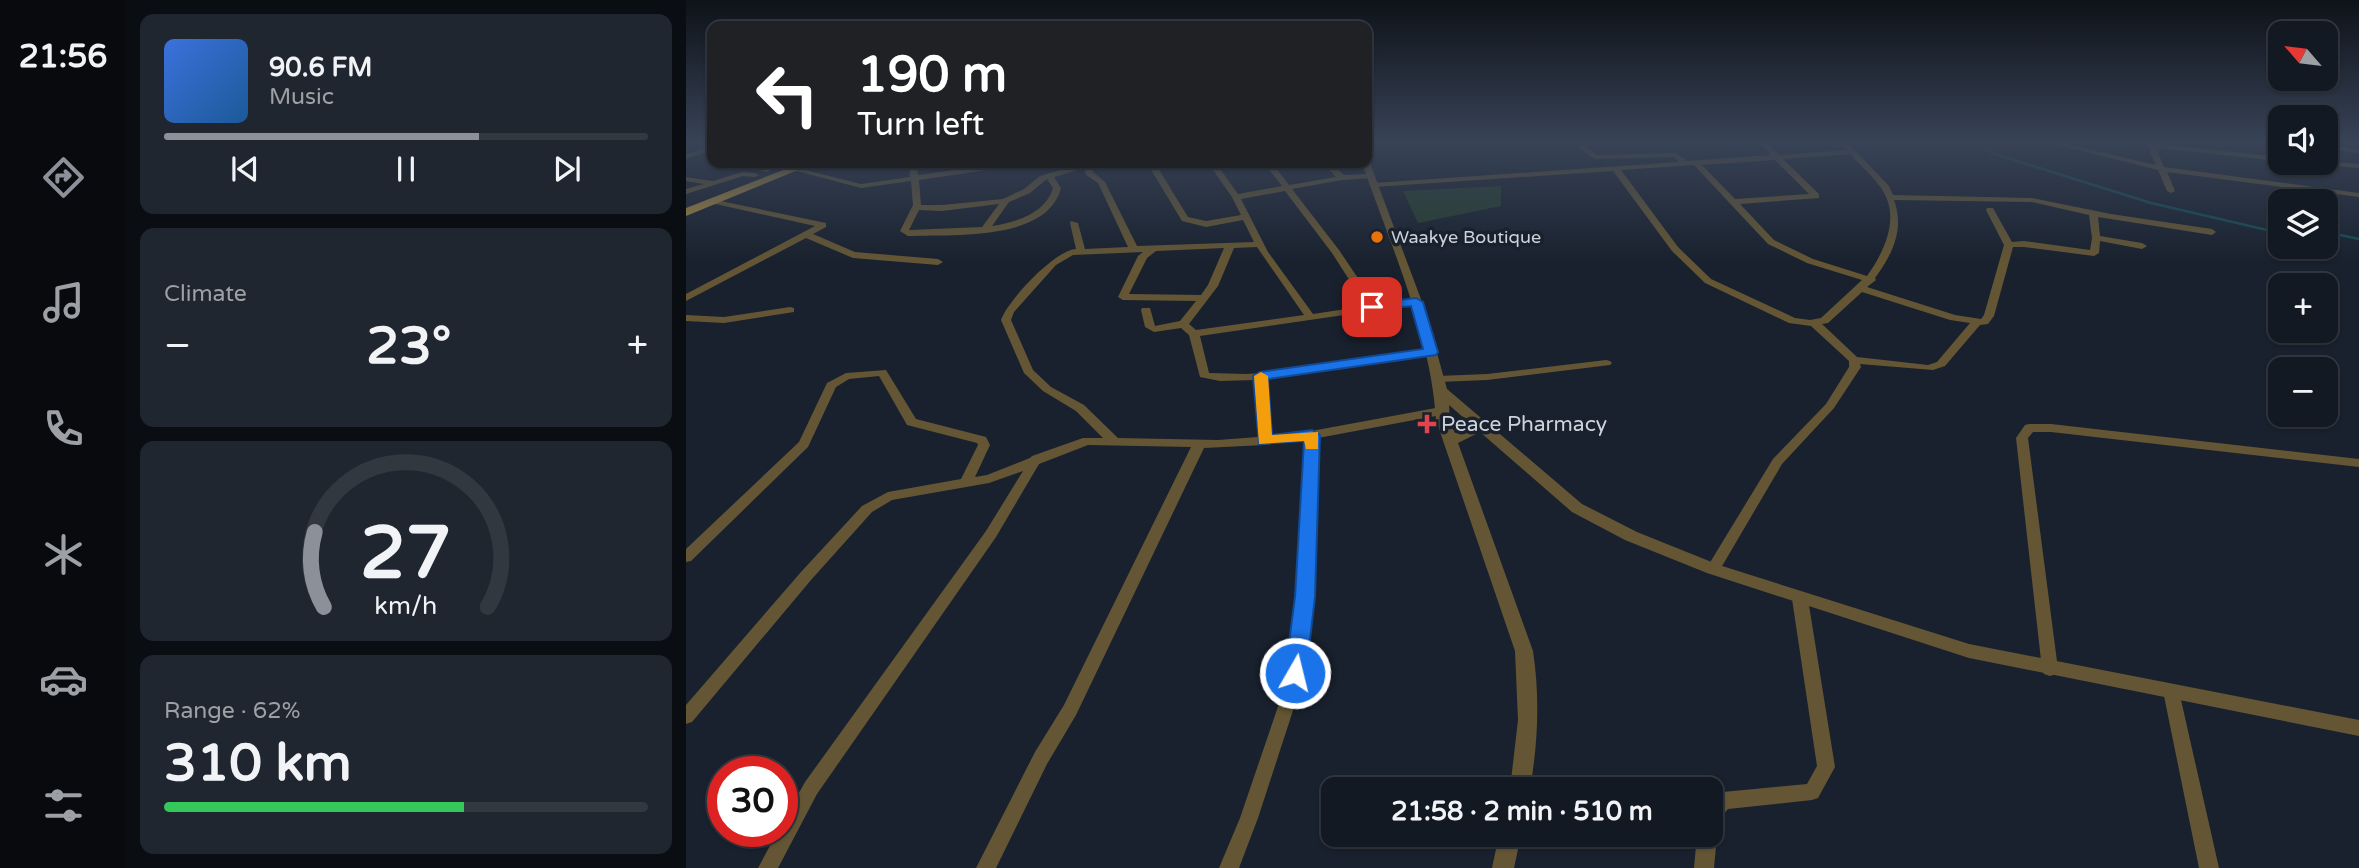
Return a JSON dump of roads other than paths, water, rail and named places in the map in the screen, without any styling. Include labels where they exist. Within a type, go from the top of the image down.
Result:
[{"type":"main road","points":[[686,202],[739,182]]},
{"type":"main road","points":[[686,212],[757,182]]},
{"type":"street","points":[[703,182],[713,183]]},
{"type":"street","points":[[686,192],[718,182]]},
{"type":"street","points":[[842,182],[857,186],[900,182]]},
{"type":"street","points":[[915,182],[916,207],[904,231],[908,233],[1016,226],[1051,202],[1057,188],[1053,182]]},
{"type":"street","points":[[916,207],[942,208],[1005,201],[1039,182]]},
{"type":"street","points":[[1100,182],[1133,248]]},
{"type":"street","points":[[1162,182],[1185,219],[1206,223],[1247,217]]},
{"type":"street","points":[[1225,182],[1260,244],[1309,315]]},
{"type":"street","points":[[1283,182],[1336,252],[1372,307]]},
{"type":"street","points":[[1236,197],[1323,182]]},
{"type":"street","points":[[1373,182],[1431,352],[1439,385],[1441,411],[1450,441],[1524,651],[1527,674],[1523,777]]},
{"type":"street","points":[[1625,182],[1675,249],[1708,281],[1793,321],[1814,323],[1824,321],[1862,289],[1881,265],[1894,233],[1891,197],[1881,182]]},
{"type":"street","points":[[1712,182],[1735,202],[1757,229],[1783,250],[1871,281]]},
{"type":"street","points":[[1735,202],[1815,196],[1801,182]]},
{"type":"street","points":[[2167,182],[2171,191]]},
{"type":"street","points":[[2257,182],[2359,195]]},
{"type":"street","points":[[1891,197],[2032,200],[2093,213],[2212,232]]},
{"type":"street","points":[[686,298],[807,235],[822,224],[714,201]]},
{"type":"street","points":[[985,230],[1005,201]]},
{"type":"street","points":[[1854,360],[1929,368],[1947,358],[1976,323],[1989,316],[2009,246],[1990,210]]},
{"type":"street","points":[[2009,246],[2024,244],[2092,254],[2096,252],[2093,213]]},
{"type":"street","points":[[1074,223],[1081,250]]},
{"type":"street","points":[[807,235],[862,257],[938,262]]},
{"type":"street","points":[[2096,238],[2142,246]]},
{"type":"street","points":[[1113,440],[1080,408],[1047,389],[1028,371],[1006,320],[1009,311],[1062,255],[1081,250],[1260,244]]},
{"type":"street","points":[[1146,310],[1150,327],[1154,329],[1183,324],[1216,282],[1230,246]]},
{"type":"street","points":[[1157,247],[1143,256],[1123,292],[1124,297],[1202,298]]},
{"type":"street","points":[[1862,289],[1976,323]]},
{"type":"street","points":[[1194,334],[1309,315],[1416,302]]},
{"type":"street","points":[[686,318],[715,321],[790,310]]},
{"type":"street","points":[[1713,569],[1777,463],[1844,389],[1856,367],[1854,360],[1814,323]]},
{"type":"street","points":[[1183,324],[1194,334],[1204,375],[1218,379],[1260,376],[1431,352]]},
{"type":"street","points":[[1439,385],[1606,363]]},
{"type":"street","points":[[686,557],[804,444],[831,385],[846,376],[882,372],[911,422],[982,440],[984,445],[966,482]]},
{"type":"street","points":[[1260,376],[1264,441]]},
{"type":"street","points":[[1439,385],[1480,427],[1577,508],[1631,536],[1713,569],[1958,648],[2050,669],[2359,727]]},
{"type":"street","points":[[686,718],[806,576],[867,509],[888,496],[995,477],[1081,442],[1113,440],[1199,444],[1264,441],[1312,435],[1441,411]]},
{"type":"street","points":[[1450,441],[1480,427]]},
{"type":"street","points":[[2050,669],[2022,438],[2029,428],[2050,428],[2359,463]]},
{"type":"street","points":[[1229,868],[1249,818],[1293,687],[1305,597],[1312,435]]},
{"type":"street","points":[[986,868],[1036,768],[1070,710],[1199,444]]},
{"type":"street","points":[[768,868],[811,788],[991,534],[1037,458]]},
{"type":"street","points":[[1723,801],[1812,792],[1826,767],[1800,599]]},
{"type":"street","points":[[2171,691],[2208,868]]},
{"type":"street","points":[[1503,868],[1507,847]]},
{"type":"street","points":[[1704,868],[1706,847]]},
{"type":"waterway","points":[[2083,182],[2151,203],[2268,230]]},
{"type":"waterway","points":[[2338,235],[2359,239]]},
{"type":"place","name":"Waakye Boutique","points":[[1377,237]]},
{"type":"place","name":"Peace Pharmacy","points":[[1427,424]]}]
